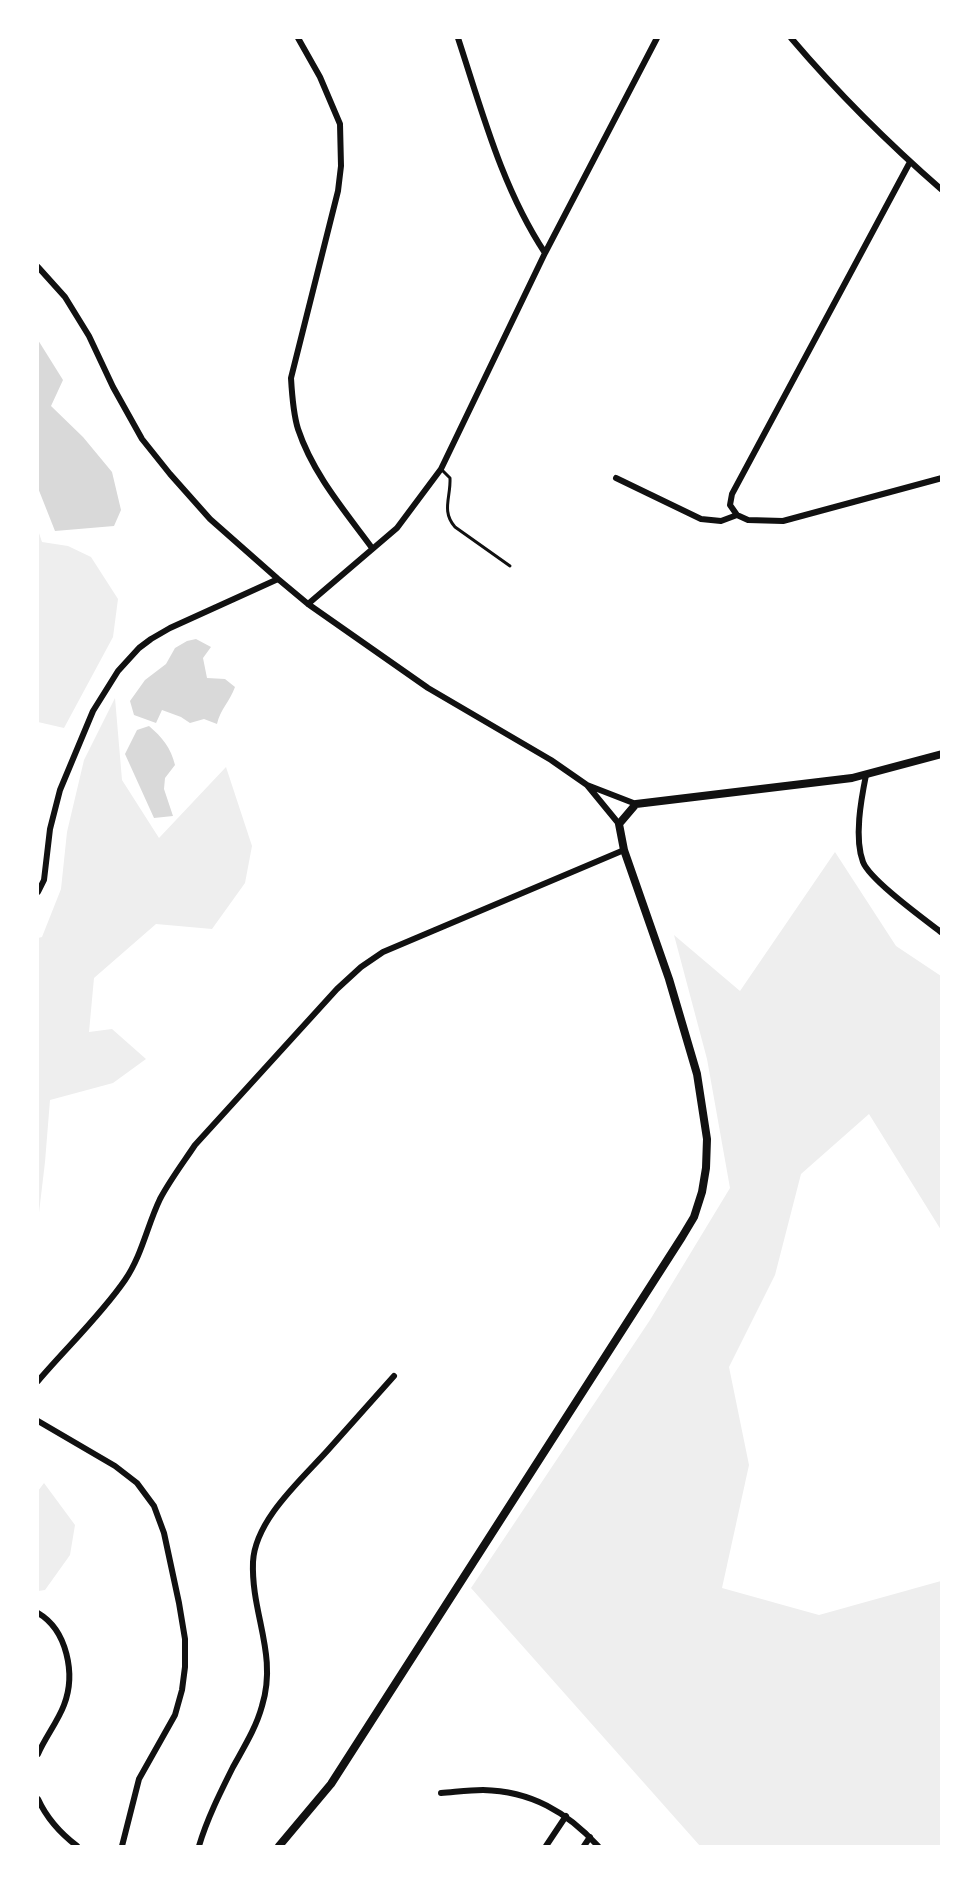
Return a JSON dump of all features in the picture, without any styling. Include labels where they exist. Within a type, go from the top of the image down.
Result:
[{"type":"street","points":[[298,38],[324,86],[340,124],[342,140],[338,191],[291,378],[293,405],[298,428],[310,457],[328,489],[372,548]]},
{"type":"street","points":[[458,38],[504,178],[531,232],[545,253]]},
{"type":"street","points":[[308,604],[397,528],[441,469],[545,253],[657,38]]},
{"type":"street","points":[[790,38],[910,162],[942,190]]},
{"type":"street","points":[[910,162],[732,494],[730,505],[737,515],[748,520],[783,521],[942,478]]},
{"type":"street","points":[[38,267],[65,297],[89,336],[113,387],[142,439],[210,519],[308,604],[428,688],[551,760],[587,785],[636,804],[866,775],[942,754]]},
{"type":"street","points":[[616,478],[701,519],[721,521],[737,515]]},
{"type":"street","points":[[38,892],[44,879],[50,829],[60,790],[93,711],[118,671],[139,648],[160,634],[278,579]]},
{"type":"street","points":[[866,775],[860,804],[860,844],[864,863],[875,878],[942,933]]},
{"type":"street","points":[[279,1846],[331,1784],[670,1257],[694,1217],[702,1192],[707,1139],[697,1074],[669,979],[624,850],[619,824],[587,785]]},
{"type":"street","points":[[619,824],[636,804]]},
{"type":"street","points":[[38,1380],[105,1306],[126,1279],[142,1248],[160,1200],[195,1145],[337,989],[361,967],[383,952],[624,850]]},
{"type":"street","points":[[199,1846],[206,1822],[253,1730],[262,1706],[268,1678],[267,1650],[256,1606],[253,1562],[256,1547],[279,1505],[394,1376]]},
{"type":"street","points":[[38,1421],[115,1466],[137,1483],[154,1506],[164,1533],[179,1602],[185,1639],[182,1690],[175,1715],[138,1779],[122,1846]]},
{"type":"street","points":[[38,1613],[58,1632],[64,1647],[68,1660],[69,1691],[38,1754]]},
{"type":"street","points":[[441,1793],[484,1790],[511,1793],[538,1800],[566,1816],[598,1846]]},
{"type":"street","points":[[38,1799],[46,1816],[63,1836],[77,1846]]},
{"type":"street","points":[[546,1846],[566,1816]]},
{"type":"street","points":[[584,1846],[590,1837]]},
{"type":"lane","points":[[441,469],[450,478],[447,506],[449,520],[455,527],[510,566]]},
{"type":"shaded area","points":[[38,340],[63,380],[51,406],[83,437],[112,472],[121,510],[114,526],[55,531],[38,488]]},
{"type":"shaded area","points":[[38,530],[42,542],[68,546],[91,557],[118,599],[113,637],[64,728],[38,722]]},
{"type":"shaded area","points":[[196,639],[211,647],[203,658],[207,678],[225,679],[235,687],[217,724],[204,719],[190,723],[162,710],[156,723],[134,715],[130,701],[145,680],[166,664],[175,648]]},
{"type":"shaded area","points":[[115,698],[122,780],[159,838],[226,767],[252,846],[245,883],[212,929],[156,924],[94,978],[89,1032],[112,1029],[146,1059],[113,1083],[50,1100],[38,1221],[38,938],[42,937],[61,889],[67,832],[84,760]]},
{"type":"shaded area","points":[[149,726],[165,743],[175,765],[165,778],[164,789],[173,816],[154,818],[125,754],[137,730]]},
{"type":"shaded area","points":[[835,852],[896,946],[941,976],[941,1230],[869,1114],[801,1174],[775,1275],[729,1367],[749,1465],[722,1588],[819,1615],[941,1581],[941,1846],[700,1846],[471,1588],[650,1320],[730,1188],[707,1059],[674,935],[740,991]]},
{"type":"shaded area","points":[[44,1483],[75,1525],[70,1555],[45,1590],[38,1591],[38,1491]]}]
